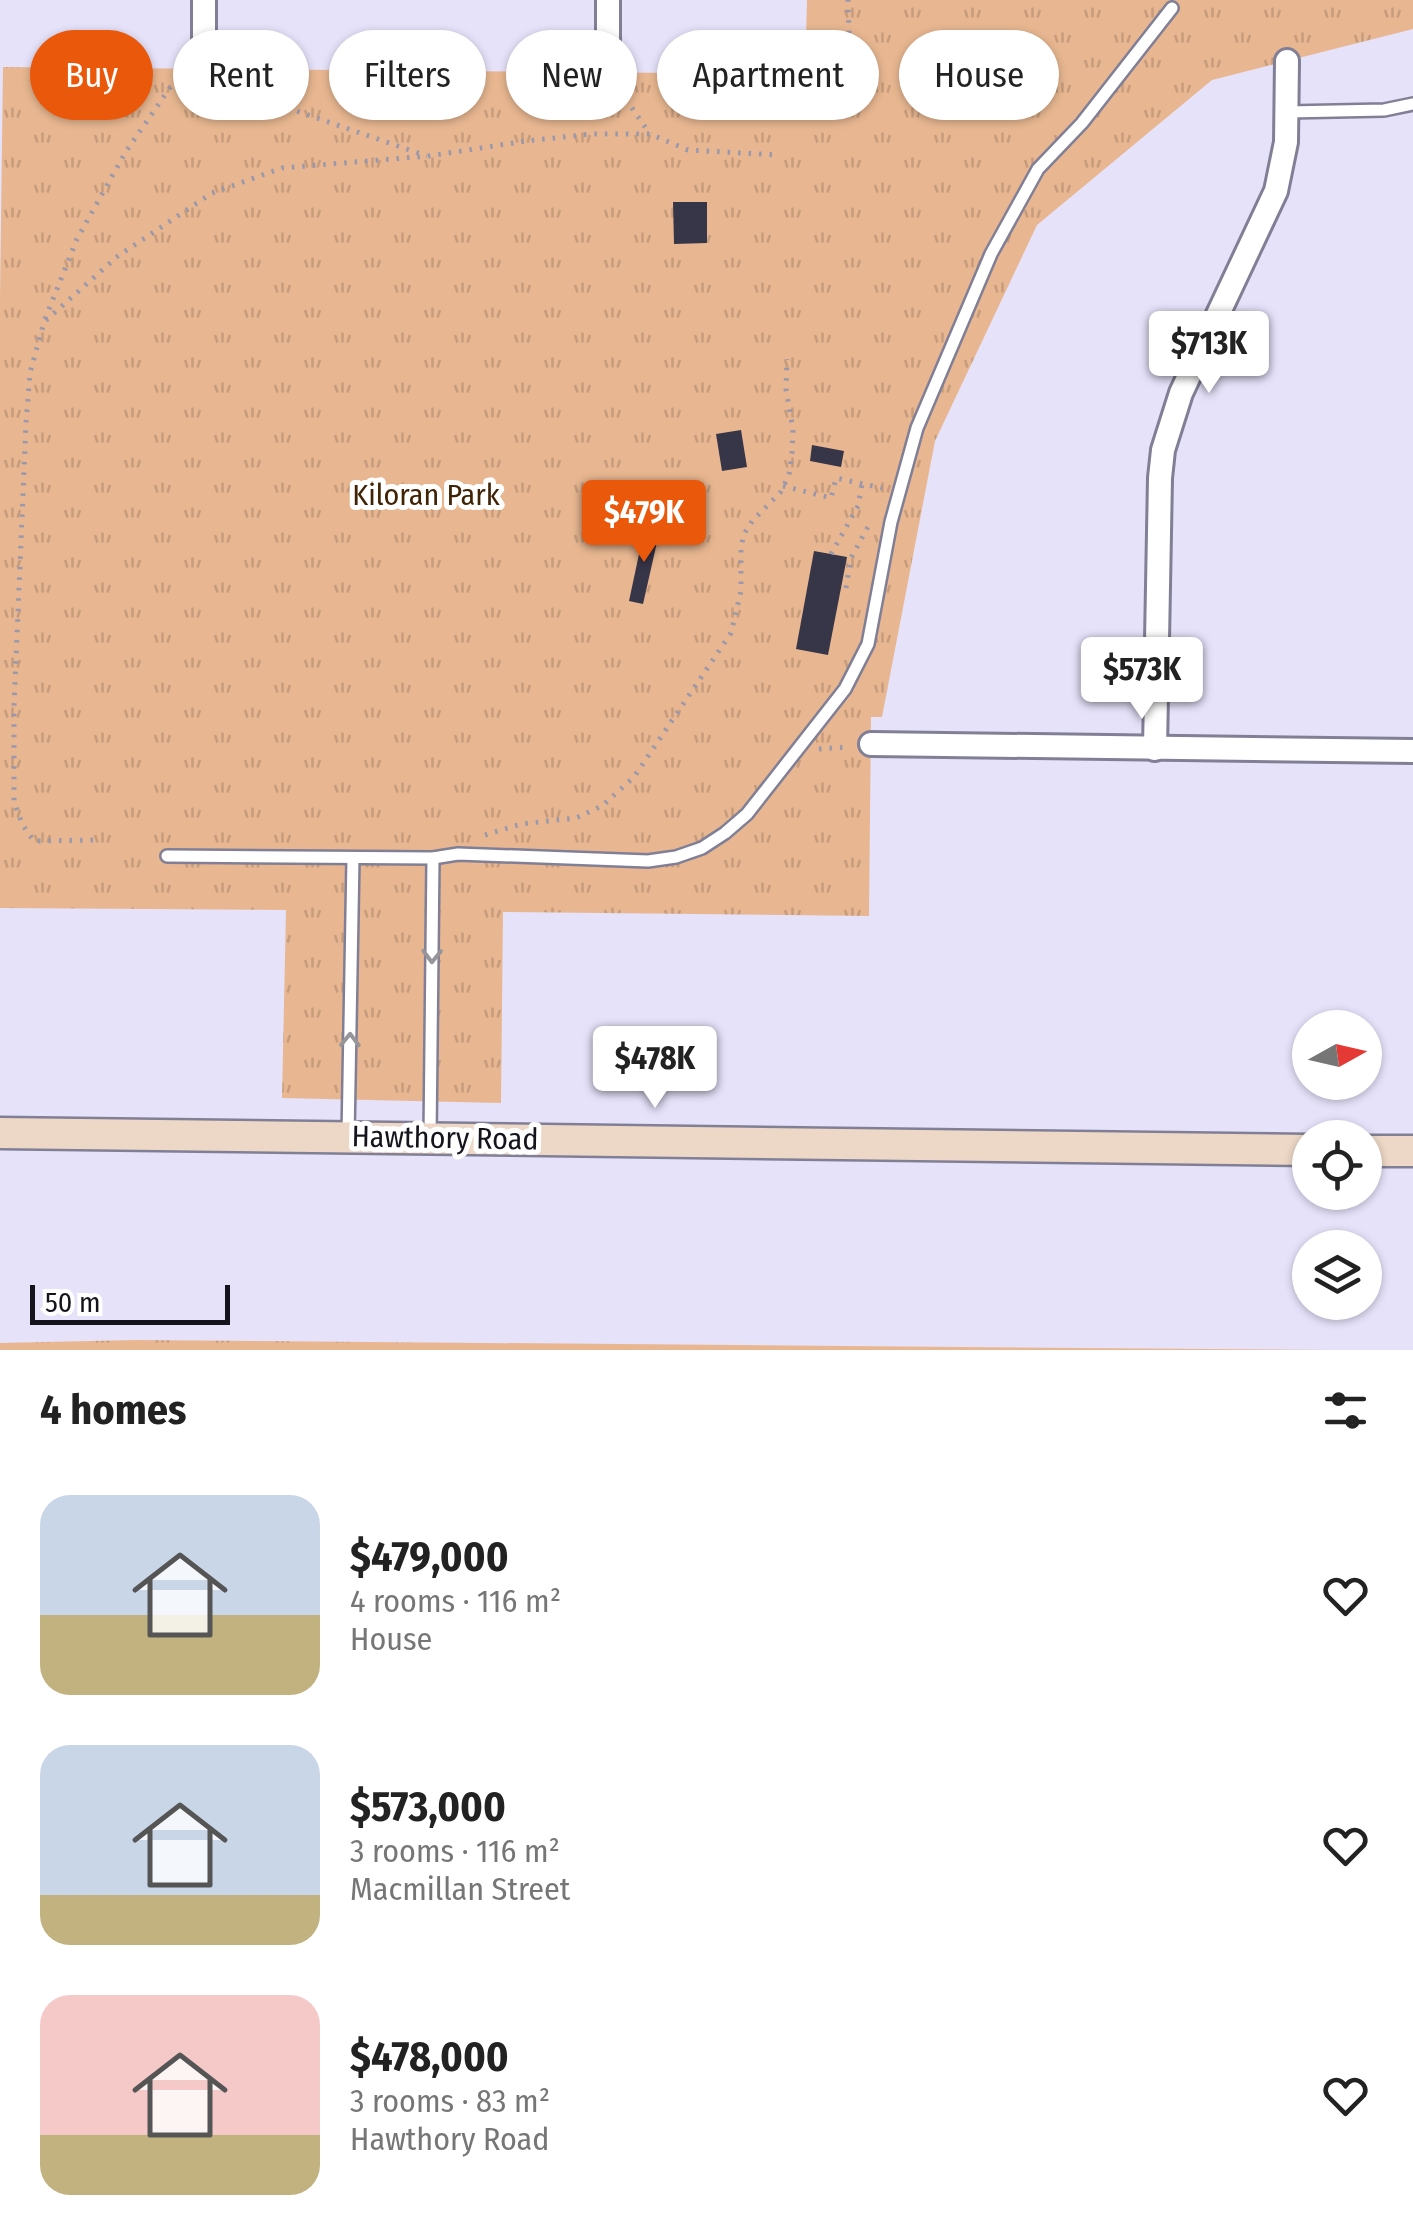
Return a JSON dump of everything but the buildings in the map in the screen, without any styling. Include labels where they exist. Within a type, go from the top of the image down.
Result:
[{"type":"main road","name":"Hawthory Road","points":[[0,1133],[1292,1150]]},
{"type":"main road","points":[[1382,1150],[1413,1151]]},
{"type":"street","points":[[204,0],[204,30]]},
{"type":"street","points":[[608,0],[608,30]]},
{"type":"street","points":[[1155,749],[1160,478],[1164,450],[1181,393],[1276,192],[1284,162],[1287,61]]},
{"type":"street","points":[[871,744],[1413,750]]},
{"type":"lane","points":[[167,856],[433,858],[458,854],[648,860],[676,857],[702,848],[725,833],[746,814],[845,689],[868,644],[891,522],[917,428],[990,254],[1038,169],[1082,123],[1172,8]]},
{"type":"lane","points":[[1288,112],[1384,110],[1413,104]]},
{"type":"lane","points":[[348,1137],[353,858]]},
{"type":"lane","points":[[430,1138],[433,858]]},
{"type":"path","points":[[848,0],[848,30]]},
{"type":"path","points":[[93,840],[34,842],[22,824],[14,800],[14,688],[30,374],[44,322],[77,239],[125,152],[173,83]]},
{"type":"path","points":[[637,114],[650,134]]},
{"type":"path","points":[[309,115],[429,156]]},
{"type":"path","points":[[44,322],[118,256],[212,193],[282,168],[429,156],[592,134],[650,134],[688,150],[778,155]]},
{"type":"path","points":[[458,854],[474,840],[499,830],[564,821],[596,811],[634,776],[732,634],[741,591],[744,534],[780,493],[789,475],[793,430],[786,388],[787,359]]},
{"type":"path","points":[[783,486],[831,498],[836,478],[882,488]]},
{"type":"path","points":[[831,554],[858,506],[862,484]]},
{"type":"path","points":[[846,588],[851,558],[876,511]]},
{"type":"path","points":[[798,750],[871,744]]},
{"type":"green space","name":"Kiloran Park","points":[[807,0],[1413,0],[1413,29],[1212,80],[1037,225],[935,441],[882,717],[871,717],[869,916],[503,912],[501,1103],[282,1098],[286,910],[0,908],[3,67],[30,67],[30,120],[153,120],[153,68],[173,68],[173,120],[309,120],[309,70],[329,70],[329,120],[486,120],[486,71],[506,71],[506,120],[637,120],[637,73],[657,73],[657,120],[879,120],[879,30],[806,30]]},
{"type":"green space","points":[[136,1340],[1329,1350],[0,1350],[0,1343]]}]
